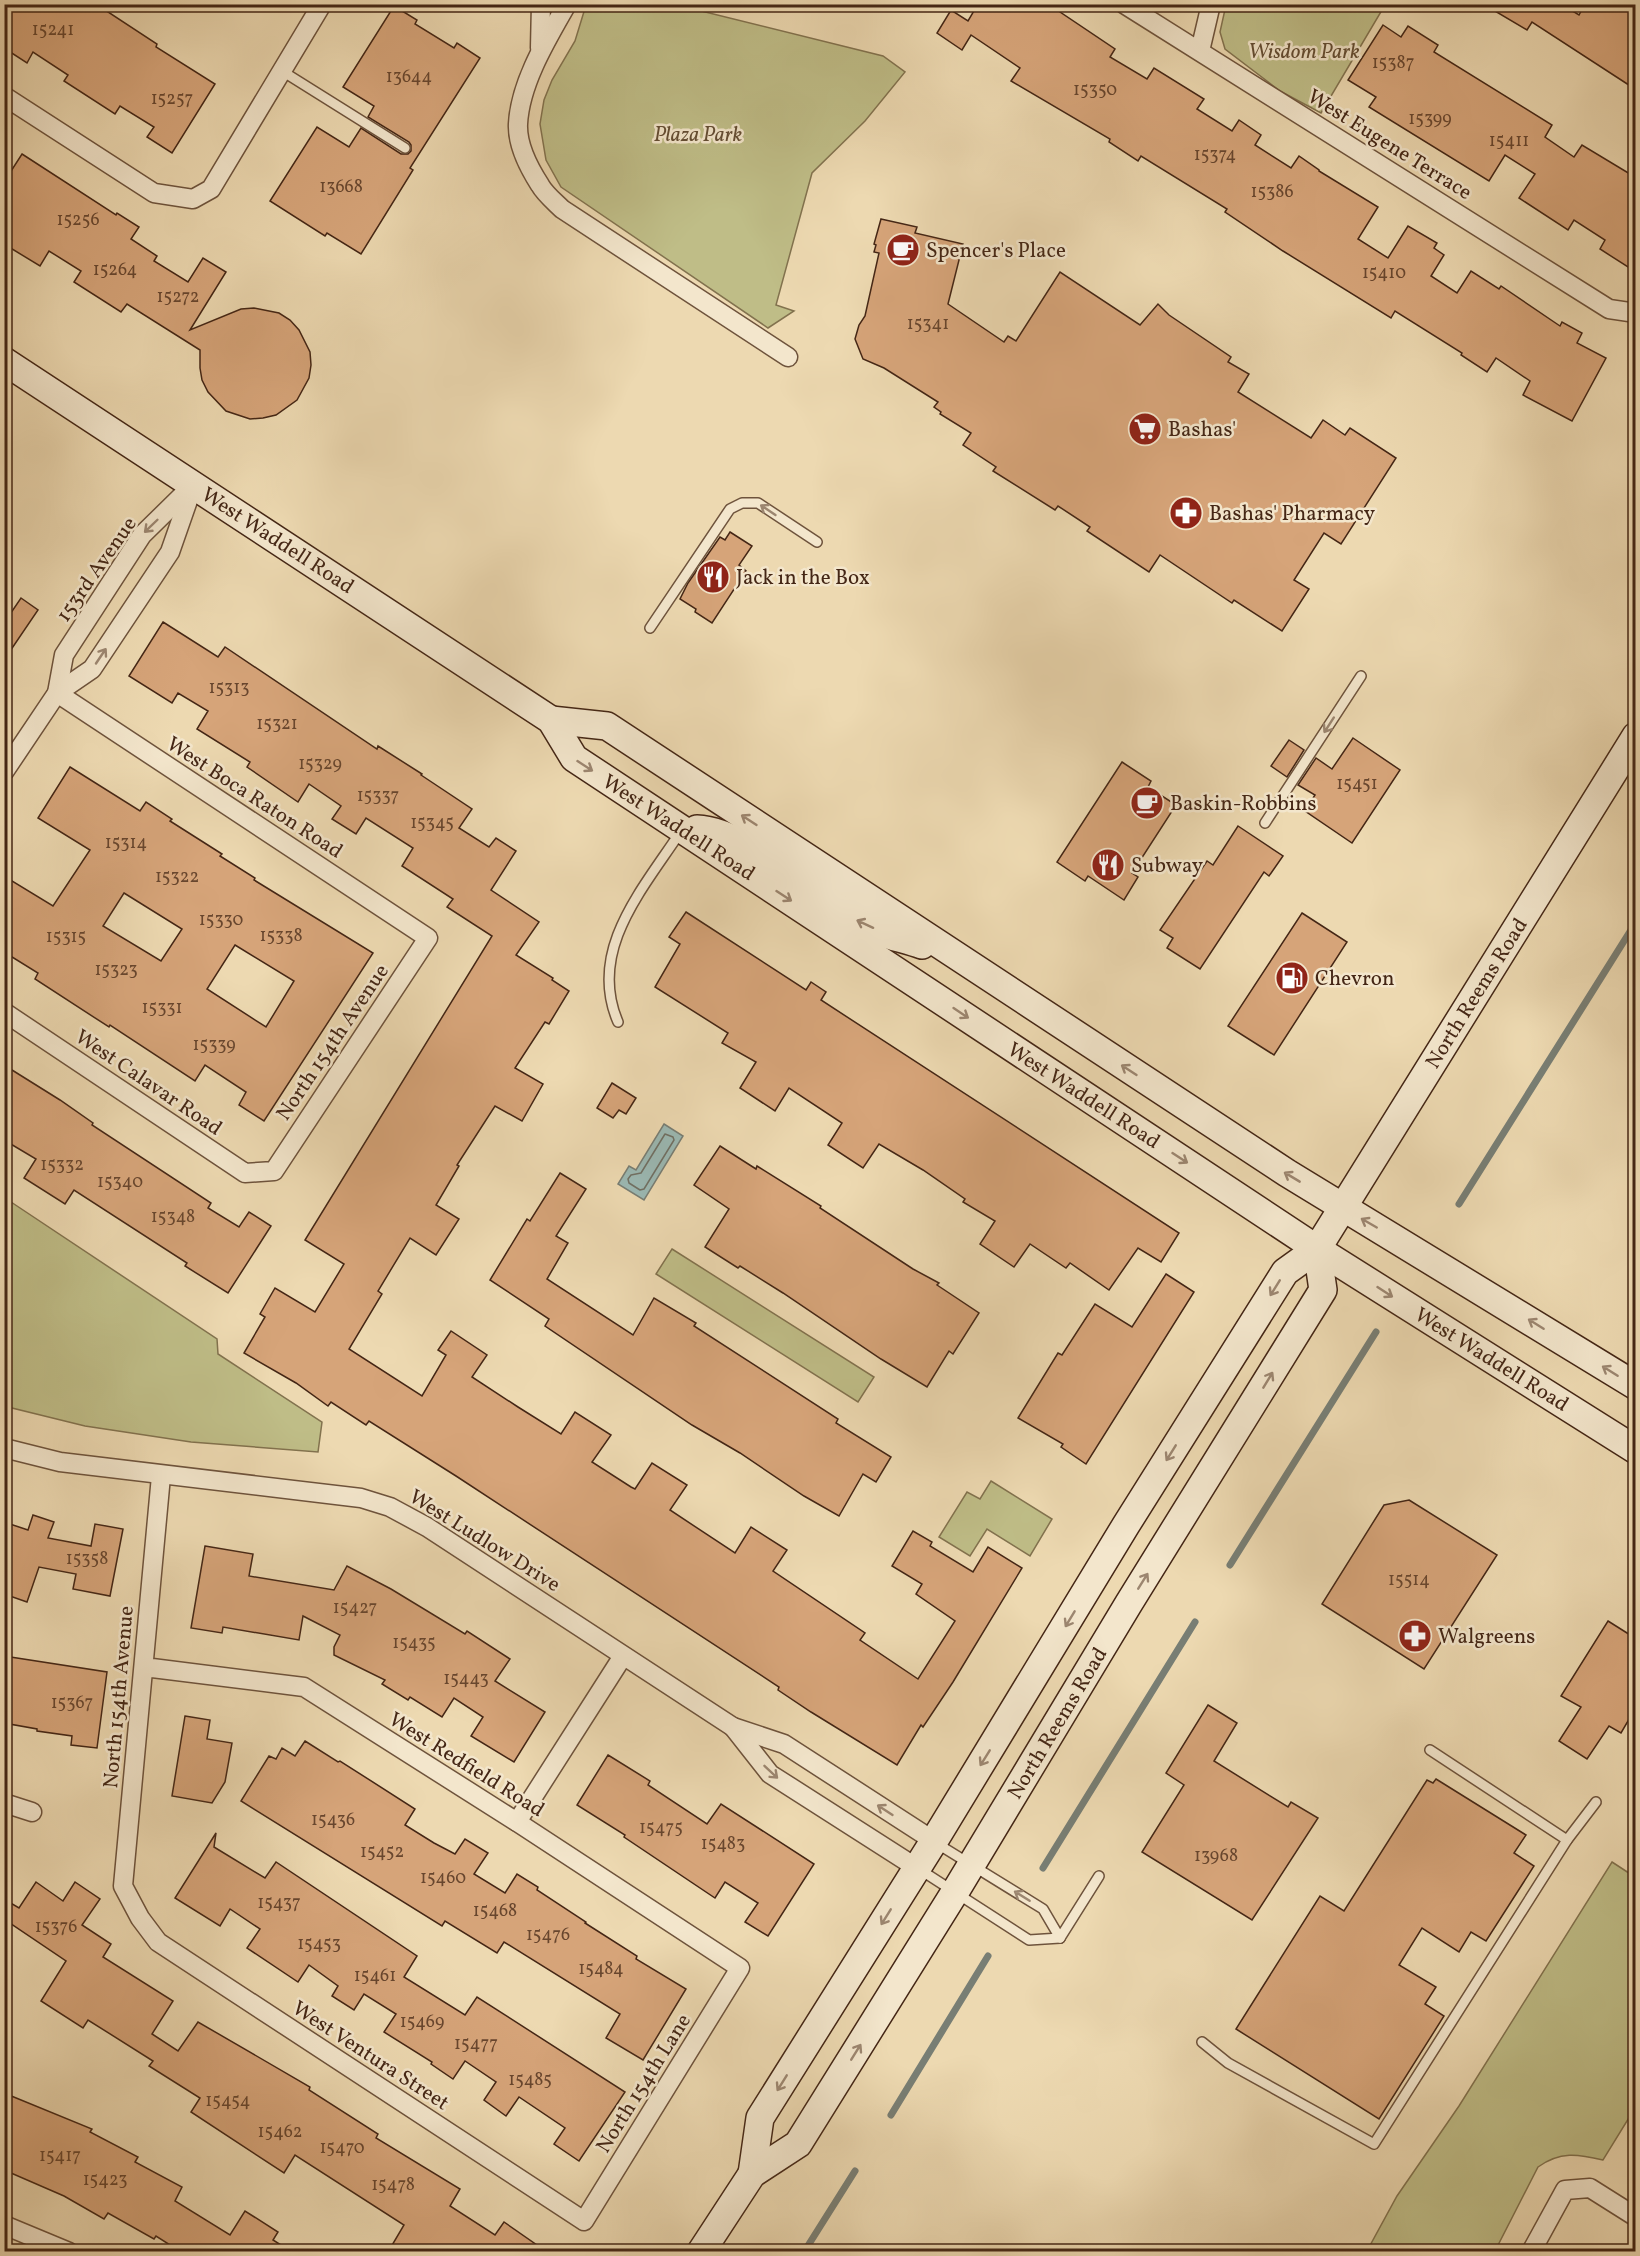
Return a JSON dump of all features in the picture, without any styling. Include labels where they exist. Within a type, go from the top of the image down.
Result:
[{"type":"main road","name":"West Waddell Road","points":[[4,361],[551,720],[574,758],[1317,1249],[1635,1450]]},
{"type":"main road","name":"West Waddell Road","points":[[551,720],[607,726],[1287,1173],[1635,1386]]},
{"type":"main road","name":"North Reems Road","points":[[752,2174],[760,2118],[1285,1272],[1317,1249],[1635,736]]},
{"type":"main road","points":[[682,829],[710,830],[728,836],[862,924],[960,958]]},
{"type":"main road","name":"North Reems Road","points":[[701,2252],[752,2174],[798,2144],[955,1893],[1129,1603],[1323,1290],[1317,1249]]},
{"type":"street","points":[[4,96],[154,193],[193,199],[211,189],[322,4]]},
{"type":"street","points":[[540,50],[541,4]]},
{"type":"street","points":[[567,4],[540,50],[522,102],[517,126],[523,153],[541,187],[562,209],[788,357]]},
{"type":"street","name":"West Eugene Terrace","points":[[1124,4],[1609,309],[1635,313]]},
{"type":"street","points":[[1200,51],[1211,4]]},
{"type":"street","name":"153rd Avenue","points":[[57,693],[64,655],[142,535],[193,485]]},
{"type":"street","name":"153rd Avenue","points":[[4,772],[57,693],[92,669],[170,552],[193,485]]},
{"type":"street","name":"West Boca Raton Road","points":[[57,693],[428,938]]},
{"type":"street","name":"North 154th Avenue","points":[[274,1170],[428,938]]},
{"type":"street","name":"West Calavar Road","points":[[4,1012],[245,1173],[274,1170]]},
{"type":"street","name":"West Ludlow Drive","points":[[4,1448],[32,1457],[60,1462],[161,1476],[361,1498],[390,1506],[427,1527],[734,1727],[784,1744],[934,1841]]},
{"type":"street","name":"North 154th Avenue","points":[[140,1918],[123,1886],[161,1476]]},
{"type":"street","points":[[517,1822],[623,1656]]},
{"type":"street","name":"West Redfield Road","points":[[144,1667],[304,1687],[517,1822],[740,1968]]},
{"type":"street","name":"West Ludlow Drive","points":[[734,1727],[770,1774],[917,1868]]},
{"type":"street","points":[[4,1803],[32,1812]]},
{"type":"street","name":"West Ventura Street","points":[[140,1918],[158,1942],[584,2221]]},
{"type":"street","name":"North 154th Lane","points":[[584,2221],[740,1968]]},
{"type":"street","points":[[1531,2252],[1565,2190],[1590,2188],[1635,2217]]},
{"type":"street","points":[[4,2226],[69,2252]]},
{"type":"lane","points":[[282,71],[405,148]]},
{"type":"lane","points":[[650,628],[730,509],[742,502],[758,503],[817,542]]},
{"type":"lane","points":[[1265,823],[1361,676]]},
{"type":"lane","points":[[618,1022],[610,1005],[607,982],[611,952],[617,934],[633,906],[682,829]]},
{"type":"lane","points":[[1430,1750],[1567,1840]]},
{"type":"lane","points":[[1202,2042],[1228,2063],[1374,2144],[1567,1840],[1596,1802]]},
{"type":"lane","points":[[934,1841],[1043,1908],[1060,1938]]},
{"type":"lane","points":[[917,1868],[1029,1940],[1060,1938]]},
{"type":"lane","points":[[1060,1938],[1099,1876]]},
{"type":"green space","name":"Wisdom Park","points":[[1226,4],[1385,5],[1321,113],[1280,91],[1225,49],[1220,32]]},
{"type":"green space","name":"Plaza Park","points":[[586,5],[677,5],[883,56],[905,72],[865,121],[812,173],[776,305],[794,311],[768,328],[561,187],[546,160],[540,124],[544,100],[552,80],[575,41]]},
{"type":"green space","points":[[5,1198],[217,1339],[218,1354],[322,1422],[318,1452],[191,1442],[85,1426],[12,1408],[5,1403]]},
{"type":"green space","points":[[672,1249],[874,1377],[858,1402],[656,1274]]},
{"type":"green space","points":[[991,1481],[1052,1519],[1030,1556],[987,1529],[970,1556],[939,1537],[967,1492],[980,1499]]},
{"type":"green space","points":[[1612,1862],[1635,1877],[1635,2108],[1603,2160],[1569,2155],[1554,2158],[1538,2167],[1495,2251],[1367,2251],[1397,2196],[1459,2106]]},
{"type":"water","points":[[664,1124],[683,1136],[644,1200],[618,1184],[629,1166],[636,1170]]},
{"type":"building","points":[[4,4],[96,4],[157,44],[156,47],[215,84],[172,153],[147,137],[154,127],[120,106],[115,114],[64,81],[68,75],[33,52],[27,63],[4,48]]},
{"type":"building","points":[[978,4],[1048,4],[1115,49],[1110,57],[1147,79],[1154,68],[1204,99],[1197,109],[1232,131],[1239,120],[1261,135],[1255,145],[1291,168],[1299,156],[1378,207],[1358,239],[1388,258],[1408,226],[1437,243],[1434,248],[1444,255],[1431,276],[1457,293],[1471,271],[1499,289],[1501,286],[1560,326],[1562,322],[1582,333],[1577,343],[1606,358],[1572,421],[1523,395],[1530,381],[1496,358],[1487,372],[1461,355],[1462,353],[1395,311],[1391,318],[1283,251],[1225,212],[1227,209],[1141,156],[1138,161],[1109,142],[1110,139],[1011,81],[1020,68],[971,35],[962,50],[937,33],[951,10],[968,21]]},
{"type":"building","points":[[1483,4],[1561,4],[1579,15],[1585,4],[1635,4],[1635,89],[1532,22],[1527,30]]},
{"type":"building","points":[[394,6],[417,20],[415,24],[454,48],[457,43],[480,58],[410,168],[413,170],[361,254],[327,233],[325,236],[270,201],[317,127],[349,147],[361,128],[401,154],[408,154],[411,151],[409,142],[368,117],[374,106],[343,87]]},
{"type":"building","points":[[1383,25],[1401,37],[1408,26],[1438,45],[1434,52],[1552,125],[1545,137],[1574,157],[1582,145],[1635,177],[1635,254],[1628,267],[1600,249],[1605,240],[1574,220],[1568,230],[1519,198],[1535,174],[1505,155],[1489,181],[1369,107],[1376,97],[1348,80]]},
{"type":"building","points":[[22,154],[116,215],[117,213],[139,227],[131,239],[157,256],[154,261],[188,282],[203,258],[226,272],[190,330],[241,309],[254,308],[279,313],[290,320],[299,330],[310,352],[309,378],[297,400],[276,415],[263,418],[250,419],[226,411],[208,392],[202,380],[200,350],[127,304],[121,312],[74,282],[81,271],[49,251],[40,266],[4,244],[4,182]]},
{"type":"building","points":[[881,219],[917,227],[915,233],[963,244],[948,304],[1004,342],[1008,336],[1016,341],[1060,272],[1140,325],[1158,304],[1169,315],[1231,357],[1228,362],[1249,374],[1238,392],[1311,438],[1323,420],[1345,435],[1350,428],[1396,458],[1341,544],[1324,533],[1294,580],[1309,589],[1282,631],[1234,600],[1232,603],[1160,555],[1149,572],[1087,531],[1090,527],[1058,506],[1055,510],[993,471],[996,467],[963,445],[971,433],[940,414],[941,412],[934,407],[938,402],[884,368],[863,359],[855,339],[859,325],[865,316],[879,253],[874,252],[876,245],[874,244]]},
{"type":"building","name":"Jack in the Box","points":[[730,532],[752,546],[739,565],[746,571],[712,623],[680,599],[688,583],[720,537],[725,540]]},
{"type":"building","points":[[21,598],[38,610],[4,660],[4,623]]},
{"type":"building","points":[[163,622],[218,657],[225,647],[377,749],[378,746],[472,809],[459,828],[489,847],[496,838],[516,851],[491,890],[539,922],[516,955],[569,991],[549,1024],[545,1022],[515,1068],[543,1084],[522,1121],[495,1106],[457,1165],[459,1166],[436,1205],[459,1219],[436,1255],[410,1238],[378,1291],[382,1294],[349,1349],[422,1396],[446,1355],[438,1350],[451,1331],[487,1355],[472,1377],[518,1407],[561,1434],[575,1412],[611,1435],[592,1462],[635,1489],[652,1463],[687,1485],[670,1510],[735,1553],[751,1527],[787,1550],[773,1571],[865,1633],[860,1640],[918,1679],[955,1621],[916,1594],[922,1584],[892,1566],[913,1531],[932,1542],[930,1546],[973,1572],[988,1547],[1022,1568],[953,1682],[923,1727],[921,1725],[897,1765],[811,1712],[778,1690],[779,1687],[369,1421],[366,1425],[331,1402],[328,1406],[296,1383],[244,1353],[265,1317],[260,1314],[275,1288],[315,1312],[344,1264],[305,1240],[492,936],[447,907],[453,899],[402,866],[413,848],[366,818],[356,834],[332,819],[341,806],[309,784],[298,802],[247,767],[250,762],[197,729],[208,711],[178,693],[172,703],[129,676]]},
{"type":"building","points":[[1353,738],[1400,770],[1352,843],[1305,811],[1315,795],[1298,785],[1316,758],[1332,769]]},
{"type":"building","points":[[1289,740],[1304,750],[1287,777],[1271,766]]},
{"type":"building","points":[[1122,762],[1151,781],[1148,787],[1176,805],[1132,873],[1138,877],[1124,900],[1088,876],[1085,881],[1057,862]]},
{"type":"building","points":[[70,767],[140,811],[146,802],[172,819],[170,821],[222,854],[220,856],[255,878],[254,880],[373,953],[264,1121],[239,1105],[246,1092],[205,1065],[195,1081],[35,979],[38,973],[4,952],[4,876],[53,906],[90,850],[38,818]],"holes":[[[124,893],[182,929],[161,961],[103,926]],[[235,945],[294,981],[266,1027],[207,989]]]},
{"type":"building","points":[[1238,826],[1283,856],[1269,876],[1264,872],[1200,969],[1167,948],[1173,938],[1160,930],[1207,861],[1213,865]]},
{"type":"building","points":[[686,912],[806,990],[811,982],[826,992],[821,1000],[1179,1233],[1161,1262],[1138,1248],[1109,1290],[1070,1263],[1066,1268],[1030,1244],[1014,1267],[980,1244],[995,1221],[963,1202],[965,1199],[923,1170],[879,1144],[863,1168],[828,1145],[842,1123],[789,1088],[775,1111],[740,1088],[756,1062],[722,1043],[728,1033],[655,987],[680,944],[669,937]]},
{"type":"building","points":[[1302,913],[1347,942],[1274,1055],[1228,1026]]},
{"type":"building","points":[[4,1065],[60,1100],[93,1123],[92,1125],[211,1203],[208,1208],[239,1227],[249,1212],[271,1226],[228,1293],[185,1266],[187,1263],[74,1190],[65,1204],[24,1178],[36,1159],[4,1140]]},
{"type":"building","points":[[612,1083],[636,1098],[626,1114],[619,1110],[613,1118],[597,1108]]},
{"type":"building","points":[[720,1146],[821,1206],[820,1208],[913,1269],[939,1283],[937,1285],[979,1313],[953,1354],[949,1351],[927,1387],[783,1293],[705,1247],[729,1209],[694,1185]]},
{"type":"building","points":[[560,1173],[586,1189],[556,1236],[568,1243],[547,1279],[633,1335],[654,1298],[696,1323],[694,1326],[838,1419],[836,1423],[891,1457],[876,1482],[863,1474],[839,1516],[692,1425],[545,1326],[549,1319],[490,1280],[527,1219],[530,1221]]},
{"type":"building","points":[[1166,1274],[1194,1292],[1086,1464],[1061,1447],[1063,1444],[1018,1418],[1058,1353],[1062,1355],[1095,1304],[1132,1327]]},
{"type":"building","name":"Walgreens","points":[[1409,1500],[1497,1555],[1424,1669],[1322,1604],[1384,1505]]},
{"type":"building","points":[[33,1515],[54,1522],[48,1538],[91,1546],[95,1524],[123,1529],[110,1596],[73,1589],[76,1574],[39,1567],[27,1602],[4,1594],[4,1522],[28,1530]]},
{"type":"building","points":[[205,1546],[253,1554],[249,1576],[334,1590],[347,1566],[391,1589],[465,1634],[467,1631],[510,1659],[495,1681],[545,1712],[514,1762],[471,1736],[483,1717],[454,1698],[442,1717],[410,1697],[408,1700],[382,1684],[385,1680],[334,1655],[334,1647],[340,1635],[303,1616],[299,1640],[223,1627],[222,1633],[191,1628]]},
{"type":"building","points":[[1608,1621],[1635,1638],[1635,1709],[1621,1733],[1609,1726],[1587,1759],[1559,1741],[1581,1707],[1561,1696]]},
{"type":"building","points":[[4,1656],[107,1672],[97,1748],[71,1745],[72,1736],[4,1723]]},
{"type":"building","points":[[1208,1705],[1237,1723],[1214,1761],[1288,1807],[1291,1802],[1318,1818],[1252,1920],[1142,1852],[1184,1785],[1166,1773]]},
{"type":"building","points":[[185,1716],[210,1720],[207,1739],[232,1743],[225,1782],[212,1803],[172,1796]]},
{"type":"building","points":[[305,1741],[415,1809],[405,1825],[434,1843],[455,1854],[465,1839],[488,1853],[474,1874],[505,1893],[517,1874],[585,1923],[637,1956],[636,1959],[686,1989],[643,2060],[606,2038],[620,2014],[504,1942],[497,1953],[445,1921],[442,1926],[241,1801],[269,1756],[276,1759],[282,1748],[295,1756]]},
{"type":"building","points":[[608,1755],[650,1781],[648,1785],[707,1824],[721,1804],[814,1864],[768,1936],[745,1922],[758,1903],[725,1882],[715,1898],[624,1837],[625,1835],[577,1805]]},
{"type":"building","points":[[1436,1779],[1526,1835],[1514,1853],[1534,1866],[1486,1941],[1471,1932],[1459,1952],[1422,1928],[1399,1965],[1436,1987],[1425,2004],[1444,2016],[1379,2119],[1236,2029],[1320,1896],[1344,1911],[1427,1780],[1433,1783]]},
{"type":"building","points":[[216,1833],[214,1847],[265,1878],[276,1862],[417,1956],[404,1977],[465,2015],[477,1997],[625,2092],[579,2161],[554,2144],[565,2128],[519,2097],[506,2116],[484,2100],[496,2082],[465,2061],[453,2079],[431,2064],[432,2062],[384,2032],[396,2014],[364,1994],[354,2010],[332,1996],[338,1986],[309,1965],[298,1982],[247,1948],[260,1929],[230,1909],[220,1926],[175,1898]]},
{"type":"building","points":[[36,1882],[63,1901],[75,1882],[100,1899],[82,1925],[111,1944],[103,1957],[173,2001],[152,2034],[178,2051],[198,2022],[310,2087],[309,2090],[378,2134],[376,2138],[460,2189],[450,2206],[495,2235],[504,2222],[547,2252],[388,2252],[404,2225],[295,2155],[284,2173],[191,2112],[200,2098],[149,2066],[153,2061],[88,2020],[83,2028],[41,2001],[66,1961],[4,1919],[4,1899],[19,1908]]},
{"type":"building","points":[[4,2093],[92,2129],[90,2132],[138,2157],[135,2162],[182,2187],[175,2201],[230,2235],[245,2211],[278,2232],[273,2240],[292,2252],[181,2252],[156,2236],[154,2239],[108,2213],[104,2219],[64,2196],[4,2170]]},
{"type":"waterway","points":[[1459,1204],[1636,922]]},
{"type":"waterway","points":[[1230,1565],[1376,1332]]},
{"type":"waterway","points":[[1043,1868],[1195,1622]]},
{"type":"waterway","points":[[891,2115],[988,1956]]},
{"type":"waterway","points":[[804,2252],[855,2171]]},
{"type":"place","name":"Spencer's Place","points":[[903,250]]},
{"type":"place","name":"Bashas'","points":[[1145,429]]},
{"type":"place","name":"Bashas' Pharmacy","points":[[1186,513]]},
{"type":"place","name":"Jack in the Box","points":[[713,577]]},
{"type":"place","name":"Baskin-Robbins","points":[[1147,803]]},
{"type":"place","name":"Subway","points":[[1108,865]]},
{"type":"place","name":"Chevron","points":[[1292,978]]},
{"type":"place","name":"Walgreens","points":[[1415,1636]]}]
